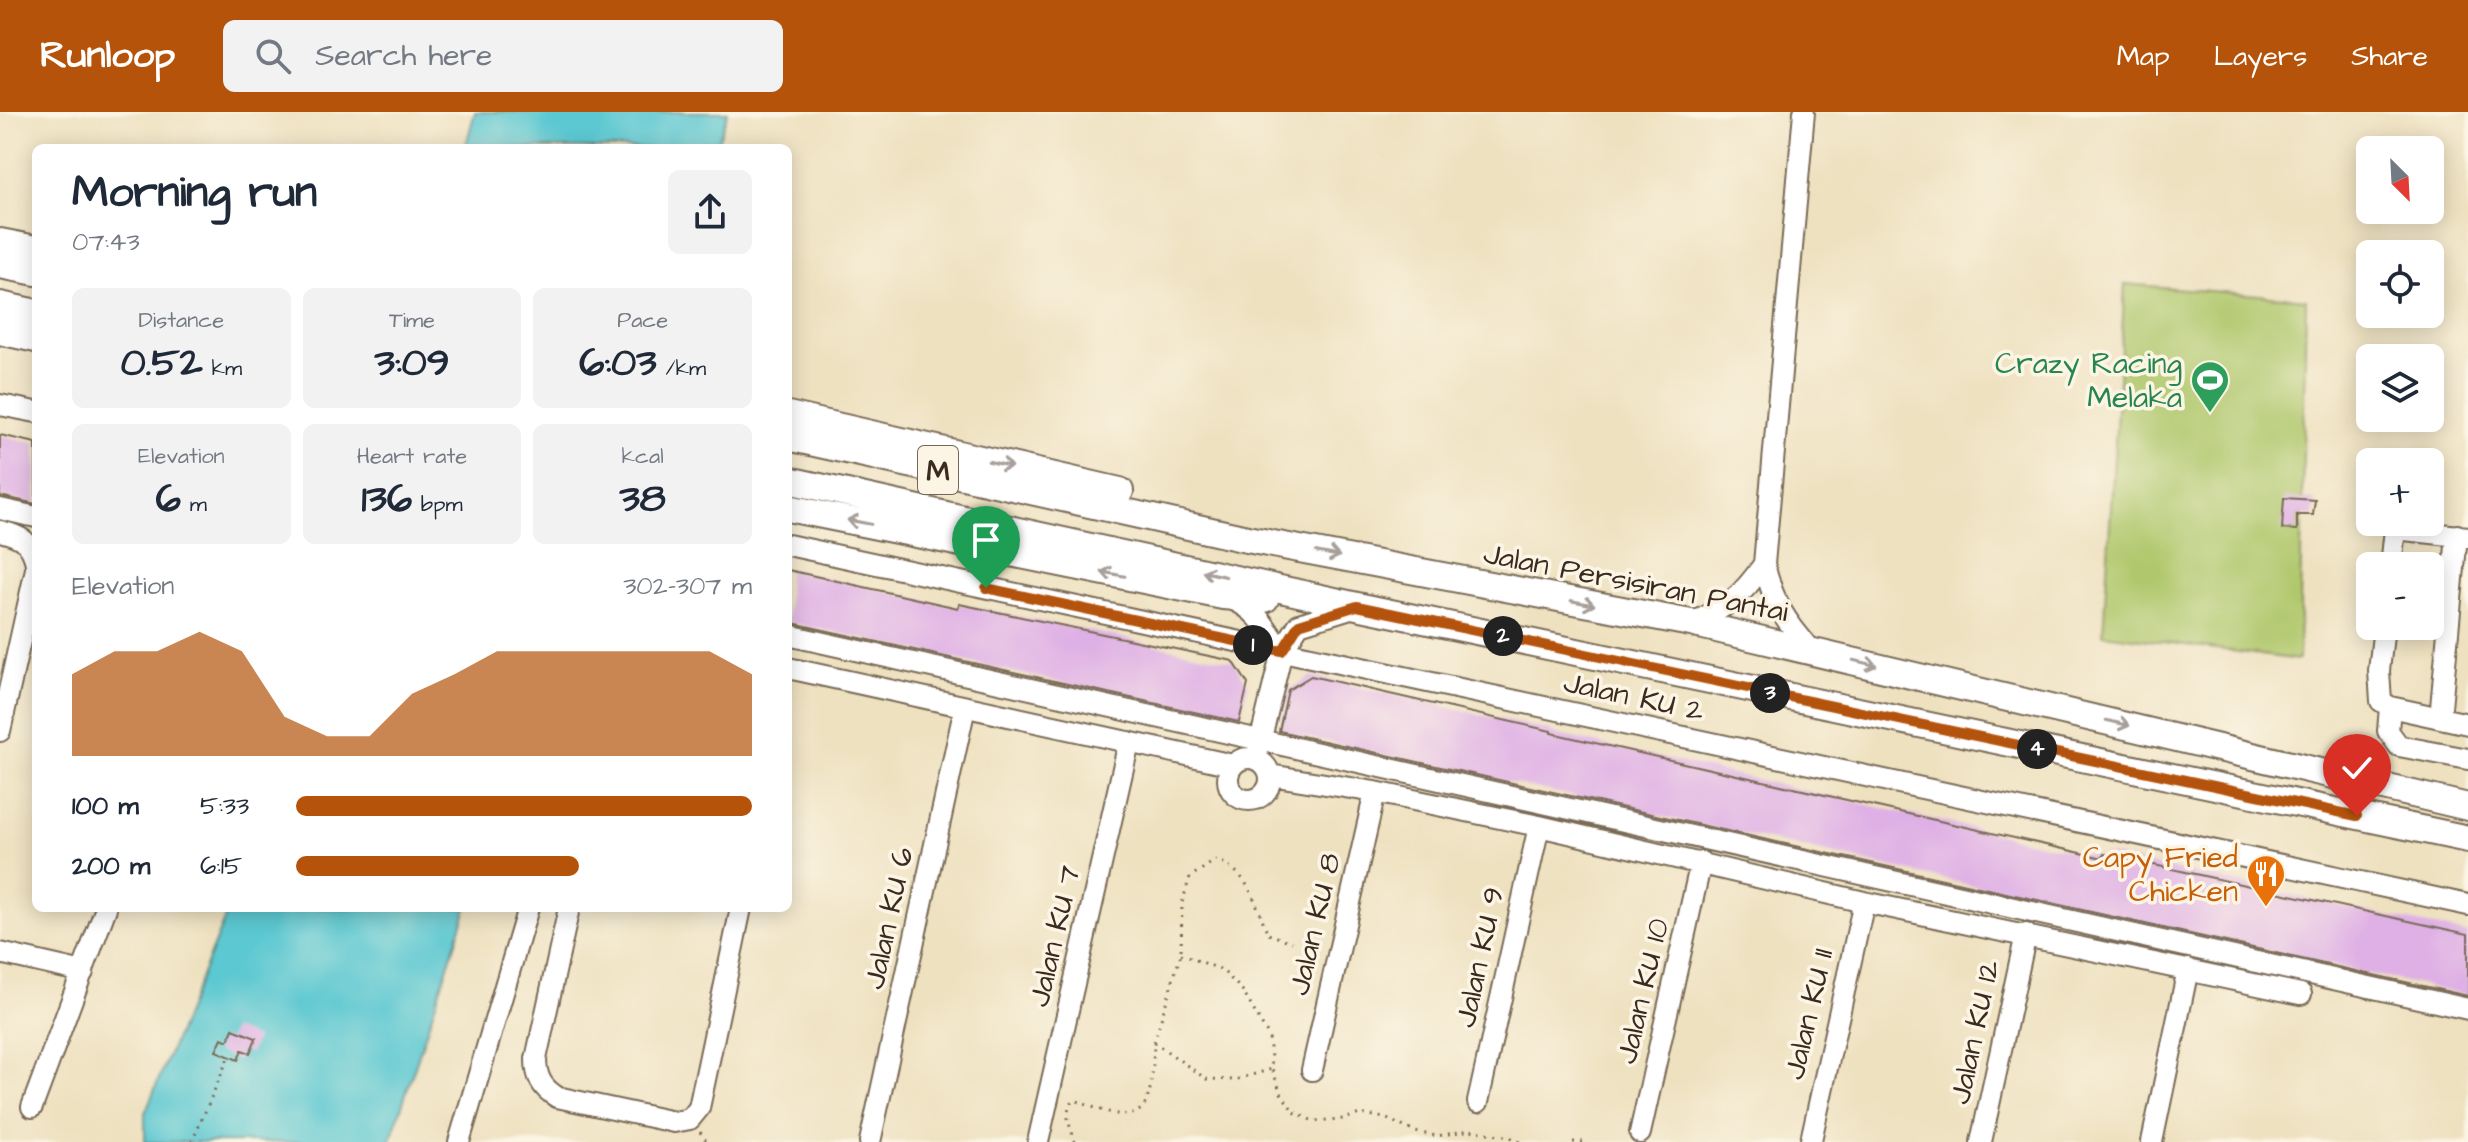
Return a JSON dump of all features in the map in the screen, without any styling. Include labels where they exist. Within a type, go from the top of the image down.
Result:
[{"type":"main road","points":[[0,242],[32,248]]},
{"type":"main road","points":[[0,265],[32,271]]},
{"type":"main road","points":[[0,305],[32,312]]},
{"type":"main road","points":[[0,331],[32,338]]},
{"type":"main road","points":[[792,416],[1136,495],[1194,515],[1247,539]]},
{"type":"main road","name":"Jalan Persisiran Pantai","points":[[792,438],[1247,539],[1691,623],[2468,807]]},
{"type":"main road","name":"M","points":[[792,481],[1357,606],[2468,839]]},
{"type":"main road","points":[[792,509],[1223,596],[1357,606]]},
{"type":"street","points":[[1804,112],[1764,564],[1778,609],[1811,650]]},
{"type":"street","points":[[0,405],[32,411]]},
{"type":"street","points":[[0,509],[32,516]]},
{"type":"street","points":[[2393,552],[2395,529],[2462,536],[2440,718]]},
{"type":"street","points":[[0,531],[20,536],[28,543],[32,553]]},
{"type":"street","name":"Jalan KU 2","points":[[792,546],[2468,905]]},
{"type":"street","points":[[1691,623],[1732,602],[1748,588],[1764,564]]},
{"type":"street","points":[[0,731],[32,587]]},
{"type":"street","points":[[1223,596],[1247,605],[1282,651]]},
{"type":"street","points":[[1258,749],[1233,765],[1230,771],[1229,785],[1237,797],[1258,798],[1270,782],[1258,749],[1282,651],[1299,624],[1357,606]]},
{"type":"street","points":[[792,636],[1258,749],[2468,1009]]},
{"type":"street","points":[[2383,640],[2381,701],[2390,707],[2468,724]]},
{"type":"street","points":[[792,668],[1233,765]]},
{"type":"street","name":"Jalan KU 6","points":[[870,1142],[965,707]]},
{"type":"street","points":[[2390,707],[2388,731],[2399,746],[2468,759]]},
{"type":"street","name":"Jalan KU 7","points":[[1038,1142],[1129,742]]},
{"type":"street","points":[[1270,775],[1375,792],[1539,826],[1864,902],[2301,994]]},
{"type":"street","name":"Jalan KU 8","points":[[1312,1070],[1375,792]]},
{"type":"street","name":"Jalan KU 9","points":[[1478,1102],[1539,826]]},
{"type":"street","name":"Jalan KU 10","points":[[1640,1133],[1701,862]]},
{"type":"street","name":"Jalan KU 11","points":[[1811,1140],[1864,902]]},
{"type":"street","points":[[32,1107],[105,912]]},
{"type":"street","points":[[459,1142],[527,912]]},
{"type":"street","points":[[568,912],[536,1059],[536,1074],[546,1090],[557,1097],[674,1122],[690,1119],[699,1108],[740,912]]},
{"type":"street","name":"Jalan KU 12","points":[[1981,1142],[2026,934]]},
{"type":"street","points":[[0,953],[83,972]]},
{"type":"street","points":[[2152,1142],[2188,969]]},
{"type":"path","points":[[1075,1142],[1067,1117],[1069,1106],[1075,1100],[1119,1116],[1135,1114],[1148,1101],[1152,1086],[1154,1042],[1181,954],[1182,903],[1190,877],[1216,860],[1230,865],[1248,884],[1268,934],[1292,942]]},
{"type":"path","points":[[1181,954],[1222,970],[1242,990],[1269,1037],[1272,1069],[1281,1093],[1294,1112],[1313,1121],[1344,1119],[1360,1114],[1385,1118],[1415,1132],[1437,1136],[1470,1130],[1510,1137],[1520,1142]]},
{"type":"path","points":[[1154,1042],[1206,1079],[1235,1080],[1272,1069]]},
{"type":"path","points":[[192,1142],[229,1056]]},
{"type":"path","points":[[1573,1142],[1584,1142]]},
{"type":"green space","name":"Crazy Racing Melaka","points":[[2125,284],[2306,299],[2299,660],[2103,634]]},
{"type":"water","points":[[475,112],[728,112],[717,144],[466,144]]},
{"type":"water","points":[[227,912],[466,912],[390,1142],[145,1142],[145,1113]]},
{"type":"building","points":[[0,435],[32,442],[32,503],[0,496]]},
{"type":"building","points":[[2284,498],[2315,500],[2313,515],[2297,515],[2297,530],[2282,529]]},
{"type":"building","points":[[792,571],[958,608],[959,604],[1233,661],[1248,684],[1239,722],[792,623]]},
{"type":"building","points":[[1311,676],[2103,858],[2104,854],[2468,934],[2468,996],[1279,731],[1288,690]]},
{"type":"building","points":[[233,1029],[256,1038],[250,1053],[242,1050],[238,1060],[216,1051],[222,1038],[228,1041]]},
{"type":"place","name":"Crazy Racing Melaka","points":[[2210,414]]},
{"type":"place","name":"Capy Fried Chicken","points":[[2266,908]]},
{"type":"route","points":[[986,588],[1282,651],[1299,624],[1357,606],[2357,816]]}]
